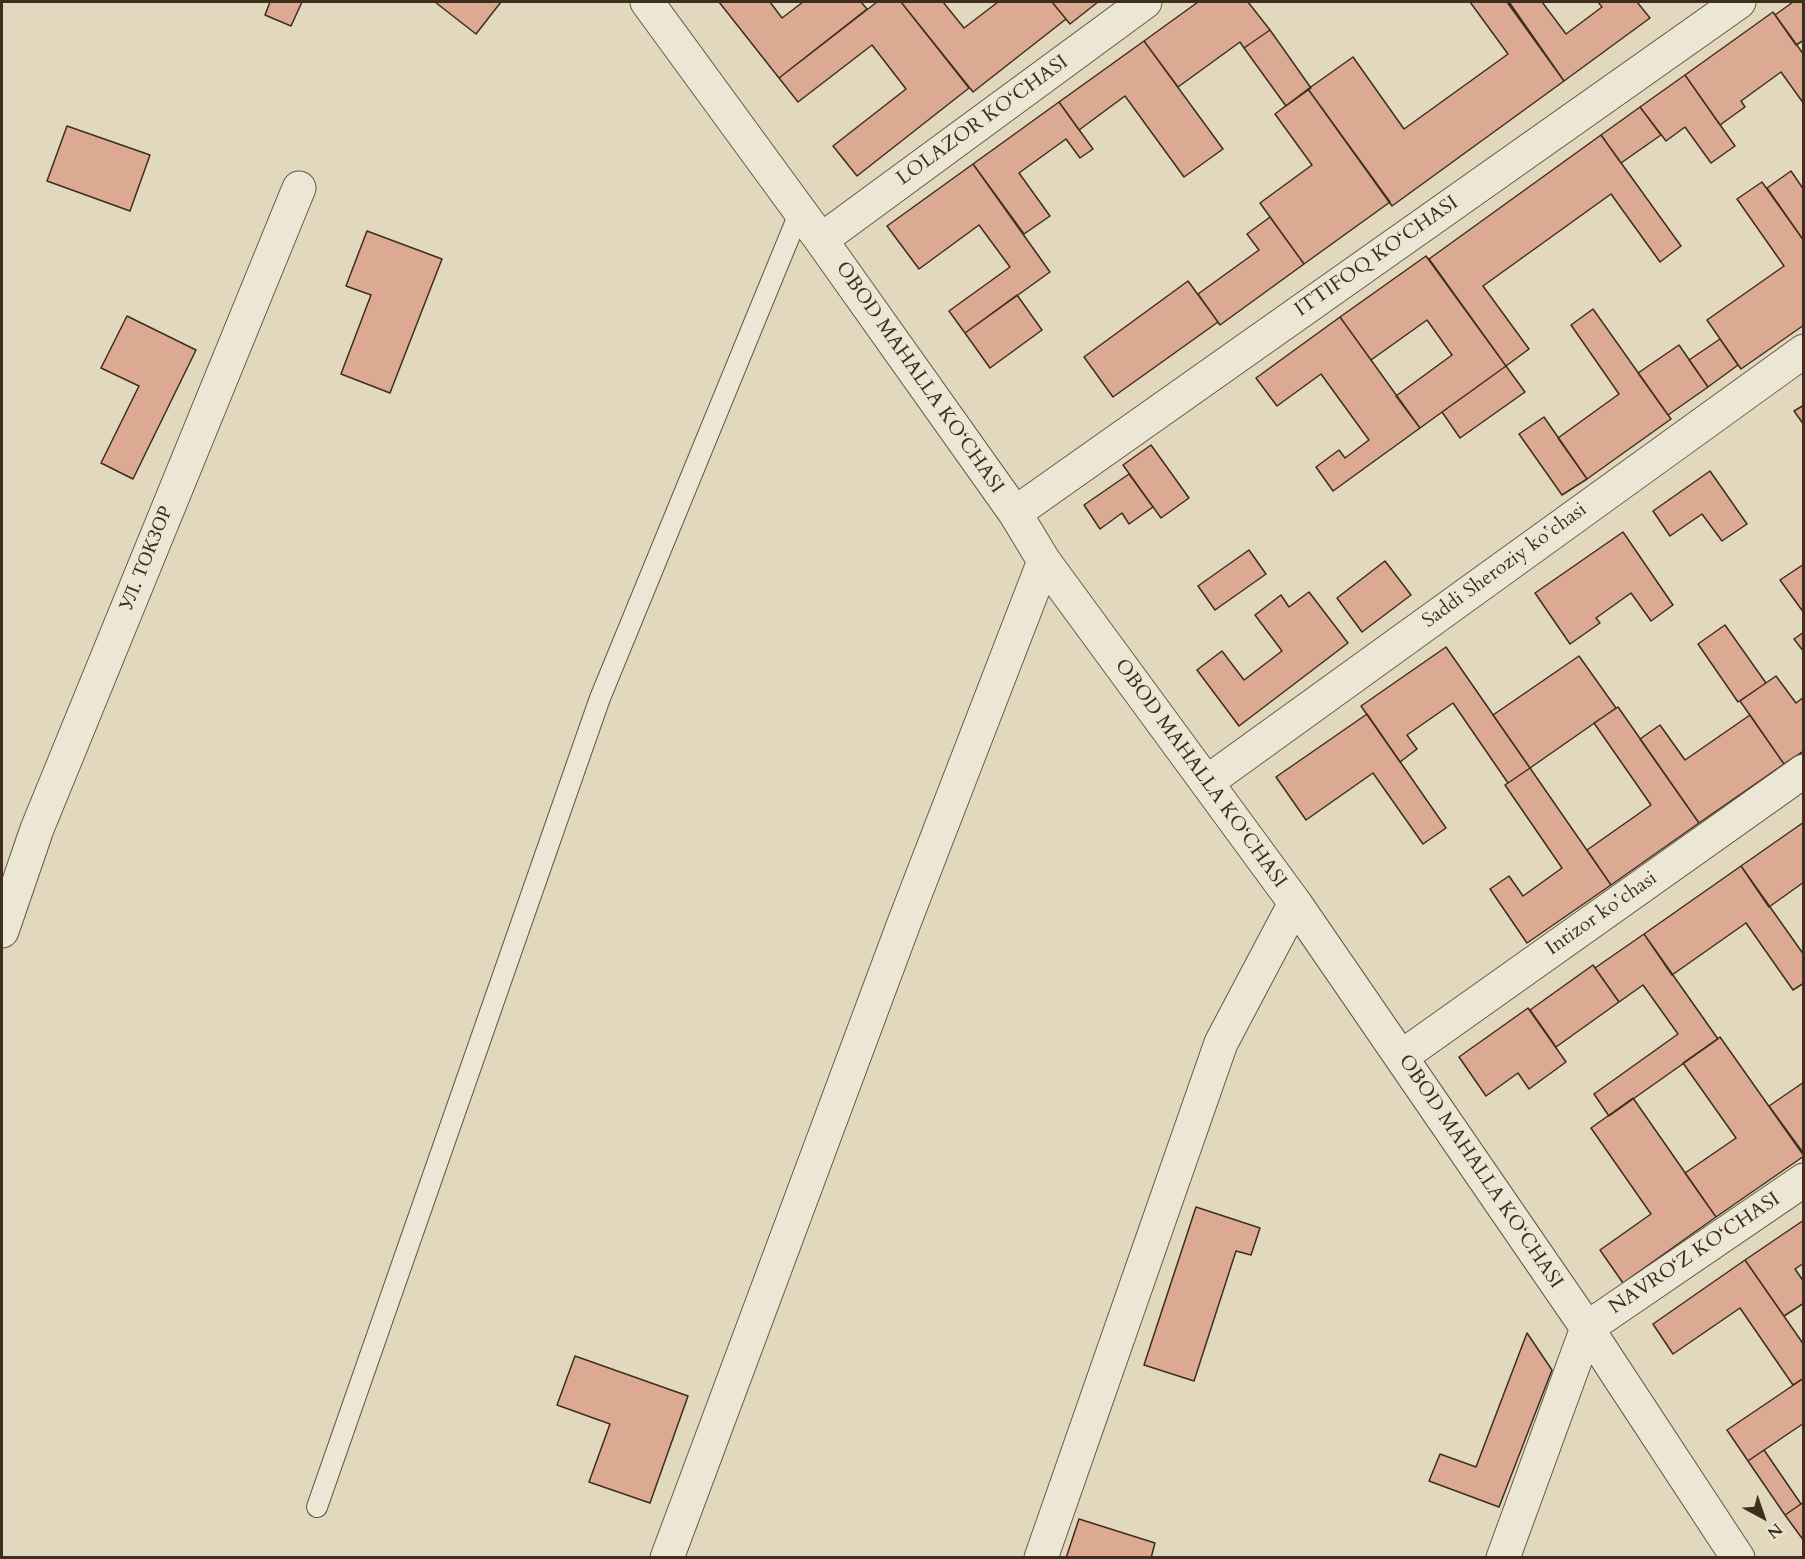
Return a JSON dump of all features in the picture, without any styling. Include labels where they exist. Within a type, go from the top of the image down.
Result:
[{"type":"street","name":"OBOD MAHALLA KO‘CHASI","points":[[647,2],[821,240],[1015,513],[1044,561],[1295,903],[1587,1328],[1738,1557]]},
{"type":"street","name":"LOLAZOR KO‘CHASI","points":[[821,240],[1146,2]]},
{"type":"street","name":"ITTIFOQ KO‘CHASI","points":[[1015,513],[1739,2]]},
{"type":"street","name":"УЛ. ТОКЗОР","points":[[2,931],[37,829],[299,188]]},
{"type":"street","name":"Saddi Sheroziy koʻchasi","points":[[1207,782],[1803,351]]},
{"type":"street","points":[[667,1557],[896,945],[1044,561]]},
{"type":"street","name":"Intizor koʻchasi","points":[[1401,1057],[1803,771]]},
{"type":"street","points":[[1041,1557],[1221,1043],[1295,903]]},
{"type":"street","name":"NAVRO‘Z KO‘CHASI","points":[[1587,1328],[1803,1180]]},
{"type":"street","points":[[1503,1557],[1587,1328]]},
{"type":"lane","points":[[317,1507],[600,698],[800,211]]},
{"type":"building","points":[[270,2],[302,2],[291,26],[265,15]]},
{"type":"building","points":[[435,2],[501,2],[476,34]]},
{"type":"building","points":[[719,2],[770,2],[782,18],[803,2],[861,2],[867,9],[779,78]]},
{"type":"building","points":[[877,2],[901,2],[969,88],[857,176],[833,146],[906,89],[872,45],[798,102],[779,78]]},
{"type":"building","points":[[901,2],[943,2],[964,28],[998,2],[1052,2],[1066,19],[973,92]]},
{"type":"building","points":[[1052,2],[1098,2],[1070,24]]},
{"type":"building","points":[[1198,2],[1248,2],[1270,30],[1244,48],[1240,42],[1178,87],[1144,41]]},
{"type":"building","points":[[1470,2],[1507,2],[1564,81],[1392,206],[1308,89],[1353,57],[1404,129],[1508,54]]},
{"type":"building","points":[[1509,2],[1542,2],[1566,34],[1602,7],[1598,2],[1637,2],[1650,18],[1564,81]]},
{"type":"building","points":[[1793,2],[1804,2],[1804,40],[1796,45],[1775,15]]},
{"type":"building","points":[[1773,12],[1804,55],[1804,104],[1781,72],[1741,101],[1745,107],[1720,125],[1685,75]]},
{"type":"building","points":[[1270,30],[1311,88],[1286,106],[1244,48]]},
{"type":"building","points":[[1144,41],[1223,149],[1184,177],[1125,96],[1079,130],[1059,102]]},
{"type":"building","points":[[1685,75],[1735,146],[1711,163],[1685,127],[1666,141],[1640,107]]},
{"type":"building","points":[[1308,89],[1390,202],[1304,264],[1260,203],[1312,165],[1275,114]]},
{"type":"building","points":[[1059,102],[1093,149],[1080,158],[1066,139],[1019,173],[1050,216],[1024,234],[973,164]]},
{"type":"building","points":[[1640,107],[1661,135],[1621,163],[1601,135]]},
{"type":"building","points":[[67,126],[150,155],[130,211],[47,181]]},
{"type":"building","points":[[1601,135],[1681,246],[1660,262],[1611,194],[1483,286],[1529,349],[1506,366],[1429,259]]},
{"type":"building","points":[[973,164],[1050,272],[965,333],[949,311],[1010,267],[979,225],[919,269],[887,226]]},
{"type":"building","points":[[1791,171],[1804,190],[1804,241],[1767,188]]},
{"type":"building","points":[[1762,182],[1804,241],[1804,325],[1741,369],[1707,320],[1784,266],[1737,199]]},
{"type":"building","points":[[1270,217],[1304,264],[1220,325],[1198,294],[1259,250],[1247,234]]},
{"type":"building","points":[[367,231],[442,259],[390,393],[341,374],[371,295],[346,286]]},
{"type":"building","points":[[1426,256],[1506,366],[1420,428],[1396,396],[1452,355],[1427,320],[1371,360],[1340,317]]},
{"type":"building","points":[[1188,281],[1218,322],[1113,397],[1084,357]]},
{"type":"building","points":[[1017,295],[1042,330],[990,368],[965,333]]},
{"type":"building","points":[[1593,309],[1671,419],[1587,479],[1558,438],[1619,394],[1571,325]]},
{"type":"building","points":[[127,316],[196,350],[133,479],[101,463],[139,386],[101,368]]},
{"type":"building","points":[[1340,317],[1420,428],[1333,491],[1316,467],[1339,450],[1345,458],[1369,440],[1321,374],[1277,406],[1256,378]]},
{"type":"building","points":[[1720,339],[1738,365],[1708,387],[1689,360]]},
{"type":"building","points":[[1679,345],[1708,387],[1668,415],[1638,373]]},
{"type":"building","points":[[1506,366],[1525,392],[1460,438],[1442,412]]},
{"type":"building","points":[[1804,405],[1804,425],[1794,411]]},
{"type":"building","points":[[1544,417],[1587,479],[1562,495],[1519,434]]},
{"type":"building","points":[[1151,445],[1189,498],[1161,518],[1123,465]]},
{"type":"building","points":[[1710,471],[1747,524],[1722,541],[1702,514],[1670,536],[1653,511]]},
{"type":"building","points":[[1129,474],[1153,507],[1129,524],[1122,513],[1100,529],[1084,505]]},
{"type":"building","points":[[1623,532],[1673,605],[1651,621],[1631,593],[1596,618],[1600,623],[1570,644],[1535,593]]},
{"type":"building","points":[[1249,550],[1266,574],[1215,610],[1198,586]]},
{"type":"building","points":[[1385,561],[1411,595],[1362,632],[1337,598]]},
{"type":"building","points":[[1804,564],[1804,613],[1780,580]]},
{"type":"building","points":[[1309,592],[1348,643],[1239,726],[1197,670],[1222,651],[1244,680],[1282,651],[1255,615],[1281,595],[1289,607]]},
{"type":"building","points":[[1725,625],[1766,683],[1738,702],[1698,644]]},
{"type":"building","points":[[1804,632],[1804,652],[1794,639]]},
{"type":"building","points":[[1446,647],[1530,768],[1508,783],[1453,703],[1407,735],[1417,749],[1400,762],[1361,706]]},
{"type":"building","points":[[1579,656],[1616,708],[1530,768],[1493,715]]},
{"type":"building","points":[[1776,676],[1796,703],[1804,697],[1804,751],[1784,764],[1740,701]]},
{"type":"building","points":[[1618,707],[1699,823],[1611,885],[1587,850],[1651,805],[1594,723]]},
{"type":"building","points":[[1367,714],[1446,828],[1423,844],[1373,773],[1306,820],[1276,777]]},
{"type":"building","points":[[1750,715],[1784,764],[1699,823],[1640,739],[1660,725],[1685,760]]},
{"type":"building","points":[[1530,768],[1611,885],[1527,943],[1490,889],[1509,876],[1523,896],[1562,868],[1505,785]]},
{"type":"building","points":[[1804,822],[1804,882],[1769,907],[1741,866]]},
{"type":"building","points":[[1741,866],[1804,955],[1804,983],[1793,990],[1746,923],[1672,975],[1644,934]]},
{"type":"building","points":[[1644,934],[1718,1039],[1609,1116],[1594,1094],[1678,1034],[1643,985],[1619,1002],[1595,968]]},
{"type":"building","points":[[1593,965],[1619,1002],[1556,1047],[1530,1010]]},
{"type":"building","points":[[1528,1008],[1566,1062],[1529,1089],[1518,1073],[1486,1096],[1459,1057]]},
{"type":"building","points":[[1720,1037],[1804,1156],[1716,1217],[1685,1173],[1736,1138],[1683,1063]]},
{"type":"building","points":[[1804,1082],[1804,1154],[1769,1106]]},
{"type":"building","points":[[1633,1098],[1716,1217],[1623,1283],[1600,1250],[1651,1214],[1591,1128]]},
{"type":"building","points":[[1196,1207],[1260,1228],[1251,1255],[1236,1251],[1194,1381],[1144,1365]]},
{"type":"building","points":[[1804,1220],[1804,1263],[1795,1269],[1804,1282],[1804,1303],[1784,1316],[1745,1260]]},
{"type":"building","points":[[1745,1260],[1804,1345],[1804,1378],[1793,1385],[1740,1308],[1673,1354],[1653,1324]]},
{"type":"building","points":[[1527,1333],[1552,1370],[1499,1507],[1429,1481],[1440,1454],[1476,1467]]},
{"type":"building","points":[[575,1356],[688,1396],[650,1503],[589,1482],[610,1424],[557,1405]]},
{"type":"building","points":[[1804,1378],[1804,1423],[1748,1461],[1727,1430]]},
{"type":"building","points":[[1764,1450],[1801,1504],[1785,1515],[1748,1461]]},
{"type":"building","points":[[1804,1502],[1804,1541],[1785,1515]]},
{"type":"building","points":[[1079,1519],[1155,1543],[1151,1558],[1066,1558]]}]
